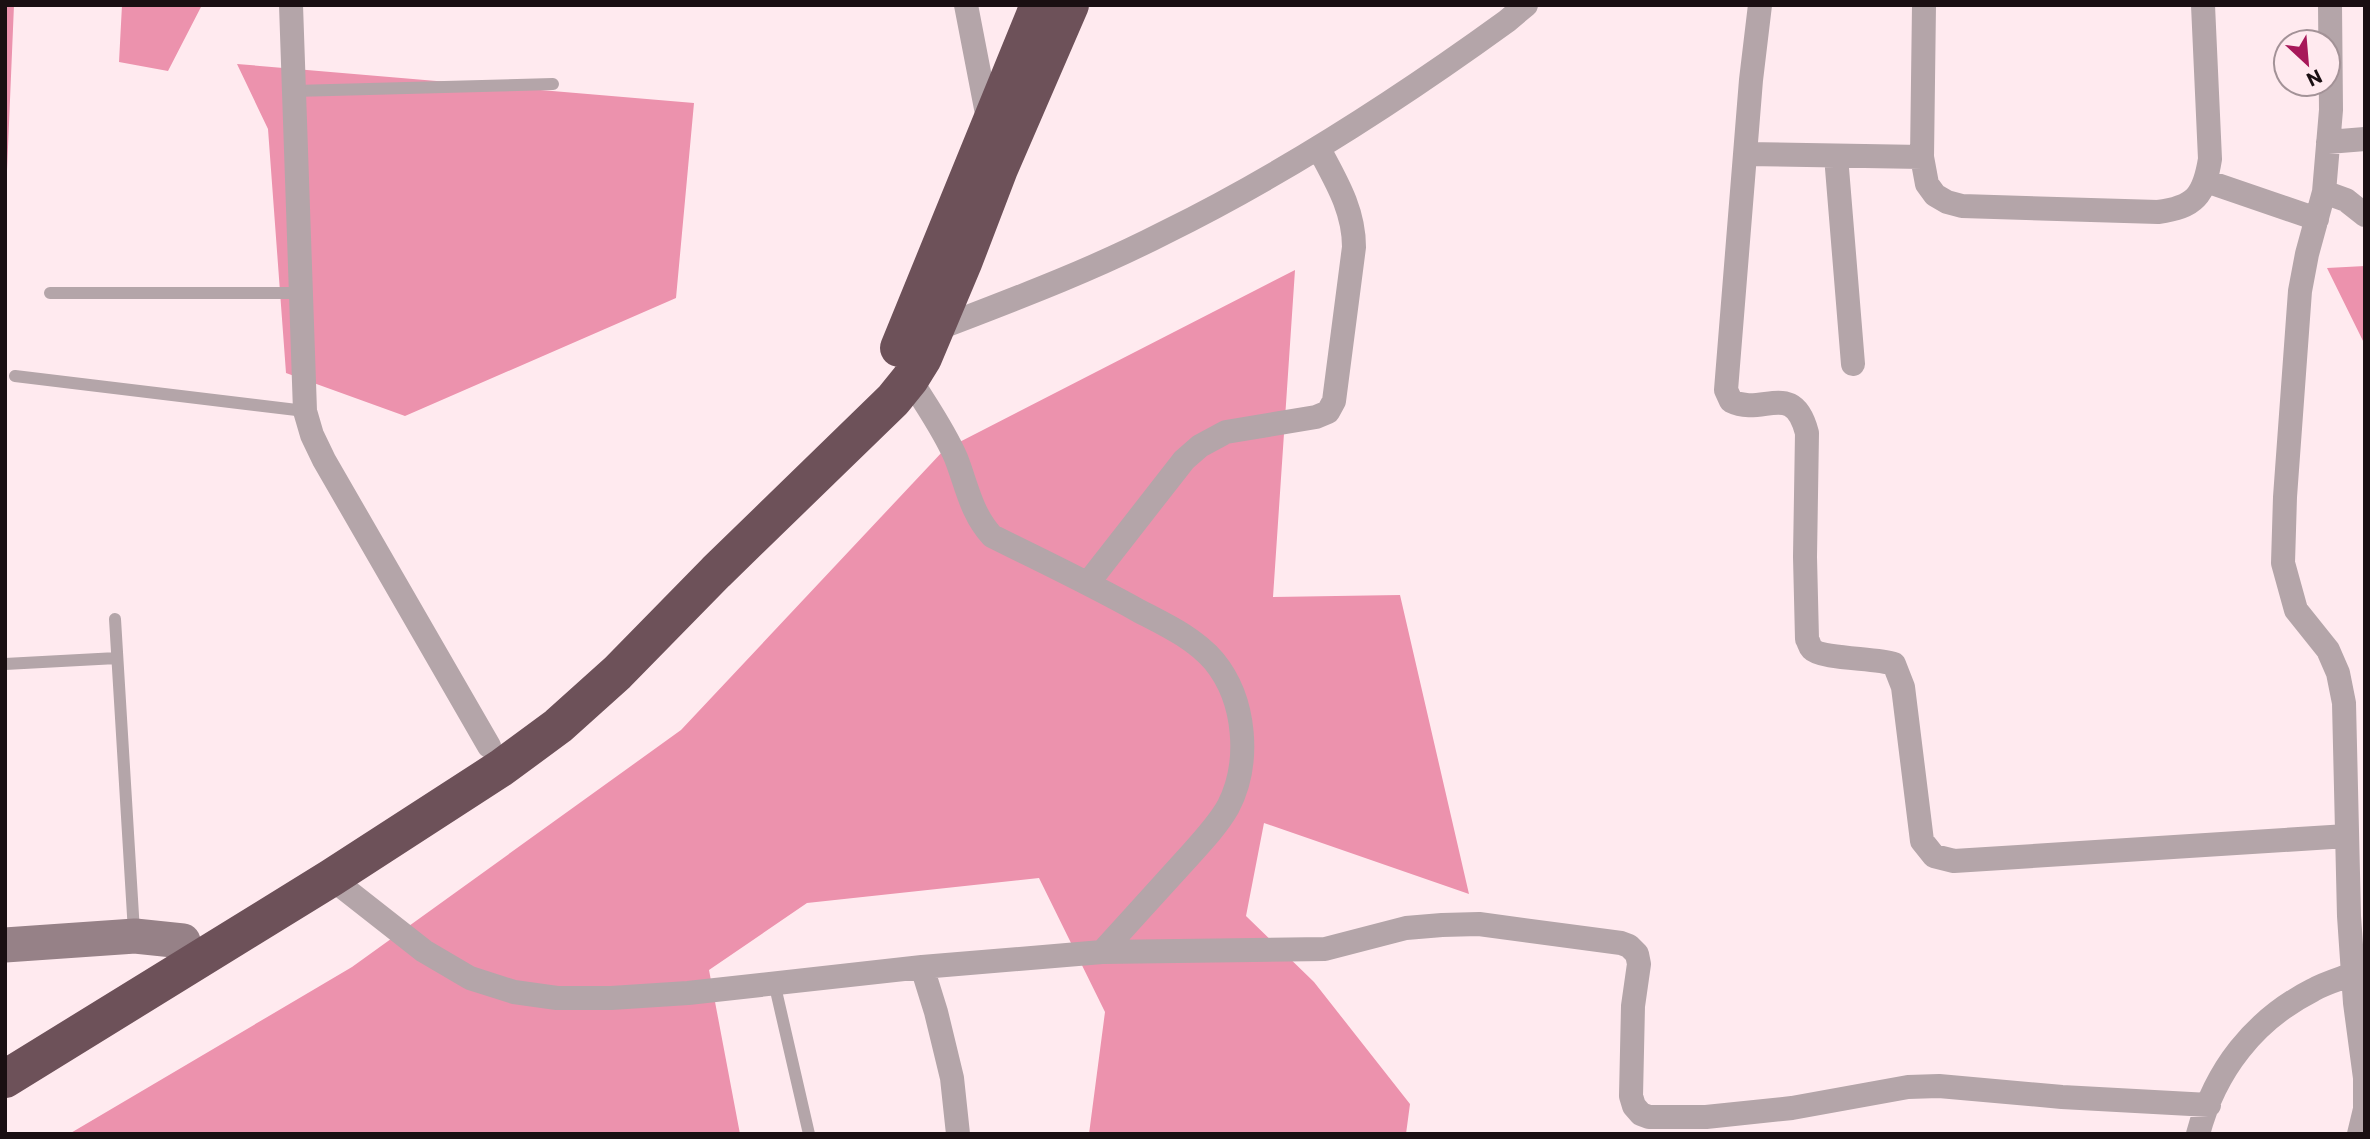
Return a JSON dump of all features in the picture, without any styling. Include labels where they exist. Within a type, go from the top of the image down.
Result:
[{"type":"highway","points":[[5,1047],[183,941],[488,746],[542,706],[596,662],[740,514],[852,409],[878,380],[897,353],[1039,5]]},
{"type":"highway","points":[[5,1079],[331,878],[501,768],[558,726],[618,673],[716,572],[893,400],[923,358],[999,169],[1070,5]]},
{"type":"street","points":[[291,5],[305,411],[312,435],[324,460],[488,746]]},
{"type":"street","points":[[966,5],[989,124]]},
{"type":"street","points":[[934,330],[1051,285],[1162,235],[1222,204],[1319,149],[1445,66],[1525,5]]},
{"type":"street","points":[[1760,5],[1726,390],[1731,401],[1740,405],[1783,402],[1796,408],[1804,421],[1807,433],[1807,639],[1812,650],[1822,654],[1884,660],[1894,664],[1903,687],[1922,841],[1934,856],[1954,861],[2347,836]]},
{"type":"street","points":[[1924,5],[1922,157],[1927,184],[1935,195],[1962,206],[2158,212],[2178,209],[2197,198],[2206,181],[2210,159],[2203,5]]},
{"type":"street","points":[[2330,5],[2330,110],[2324,192],[2300,291],[2285,497],[2283,563],[2296,610],[2328,650],[2338,673],[2344,703],[2353,974],[2365,1078],[2365,1108],[2359,1134]]},
{"type":"street","points":[[2328,142],[2365,139]]},
{"type":"street","points":[[1088,583],[1184,460],[1199,446],[1226,432],[1316,417],[1328,412],[1334,401],[1354,229],[1342,193],[1319,149]]},
{"type":"street","points":[[1745,154],[1922,157]]},
{"type":"street","points":[[1836,156],[1853,365]]},
{"type":"street","points":[[2206,181],[2317,219]]},
{"type":"street","points":[[2324,192],[2346,200],[2365,215]]},
{"type":"street","points":[[910,379],[946,437],[957,460],[971,505],[981,524],[992,536],[1088,583],[1186,636],[1213,661],[1228,683],[1239,715],[1243,746],[1240,777],[1228,807],[1209,833],[1102,952]]},
{"type":"street","points":[[331,878],[424,951],[470,978],[514,992],[557,998],[688,993],[922,967],[1102,952],[1325,949],[1406,928],[1479,925],[1621,943],[1637,954],[1639,964],[1633,1006],[1631,1096],[1640,1114],[1649,1117],[1707,1126],[1908,1087],[1939,1086],[2062,1097],[2208,1105]]},
{"type":"street","points":[[5,945],[135,936],[183,941]]},
{"type":"street","points":[[922,967],[952,1078],[958,1134]]},
{"type":"street","points":[[2198,1134],[2208,1105],[2229,1061],[2254,1031],[2313,989],[2353,974]]},
{"type":"lane","points":[[294,90],[553,84]]},
{"type":"lane","points":[[50,293],[300,293]]},
{"type":"lane","points":[[15,376],[305,411]]},
{"type":"lane","points":[[115,618],[135,936]]},
{"type":"lane","points":[[5,664],[117,658]]},
{"type":"lane","points":[[774,982],[808,1134]]},
{"type":"shaded area","points":[[5,5],[14,5],[5,218]]},
{"type":"shaded area","points":[[122,5],[202,5],[168,71],[119,62]]},
{"type":"shaded area","points":[[237,64],[694,103],[676,298],[405,416],[286,373],[268,129]]},
{"type":"shaded area","points":[[2365,266],[2365,345],[2327,268]]},
{"type":"shaded area","points":[[1295,270],[1273,597],[1400,595],[1469,894],[1264,823],[1246,916],[1314,982],[1410,1104],[1406,1134],[1089,1134],[1105,1012],[1039,878],[807,903],[709,970],[740,1134],[69,1134],[352,967],[681,730],[944,450]]}]
